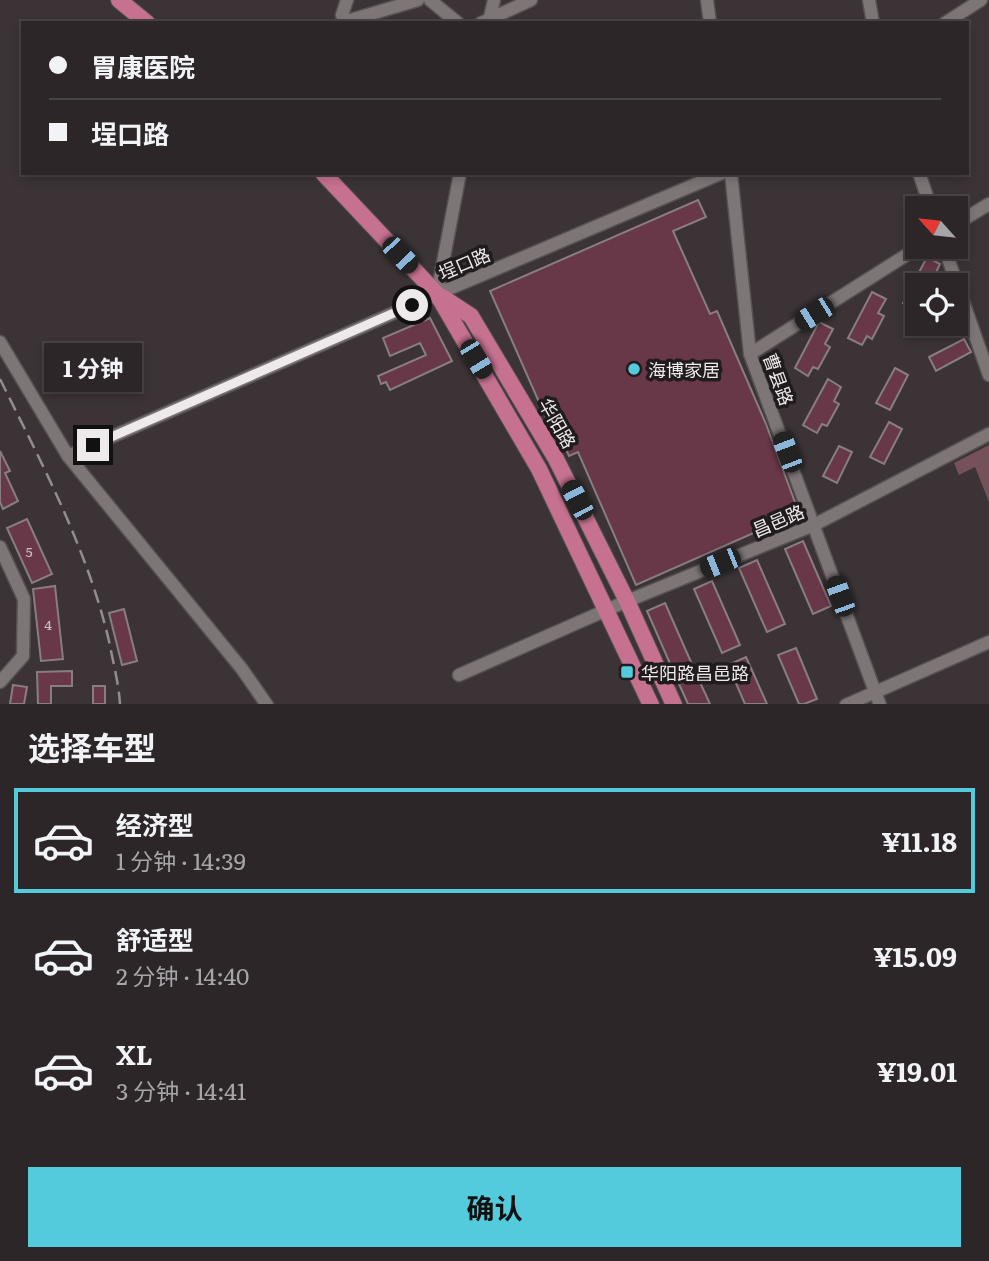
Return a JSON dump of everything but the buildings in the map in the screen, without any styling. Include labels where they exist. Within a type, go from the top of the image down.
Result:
[{"type":"main road","points":[[119,0],[145,21]]},
{"type":"main road","points":[[325,175],[437,294],[539,469],[651,704]]},
{"type":"main road","name":"华阳路","points":[[437,294],[471,316],[556,459],[627,601],[674,704]]},
{"type":"street","points":[[347,0],[342,15],[347,20],[418,0]]},
{"type":"street","points":[[430,0],[456,21]]},
{"type":"street","points":[[486,21],[494,0]]},
{"type":"street","points":[[488,21],[531,0]]},
{"type":"street","points":[[707,0],[710,21]]},
{"type":"street","points":[[869,0],[873,21]]},
{"type":"street","points":[[948,21],[981,0]]},
{"type":"street","points":[[437,294],[460,175]]},
{"type":"street","name":"埕口路","points":[[68,456],[437,294],[717,175]]},
{"type":"street","name":"曹县路","points":[[731,175],[750,354],[880,704]]},
{"type":"street","points":[[920,175],[927,196]]},
{"type":"street","points":[[968,217],[989,204]]},
{"type":"street","points":[[750,354],[905,256]]},
{"type":"street","points":[[948,259],[989,376]]},
{"type":"street","points":[[0,342],[68,456],[242,669],[266,704]]},
{"type":"street","name":"昌邑路","points":[[459,675],[627,601],[814,525],[989,434]]},
{"type":"street","points":[[0,547],[5,567],[24,599],[23,656],[0,682]]},
{"type":"street","points":[[848,704],[989,642]]},
{"type":"shaded area","points":[[989,445],[989,502],[975,467],[959,475],[954,463]]},
{"type":"railway","points":[[0,379],[62,507],[89,573],[109,641],[120,704]]},
{"type":"place","name":"海博家居","points":[[634,369]]},
{"type":"place","name":"华阳路昌邑路","points":[[627,672]]},
{"type":"route","points":[[93,445],[412,305]]}]
